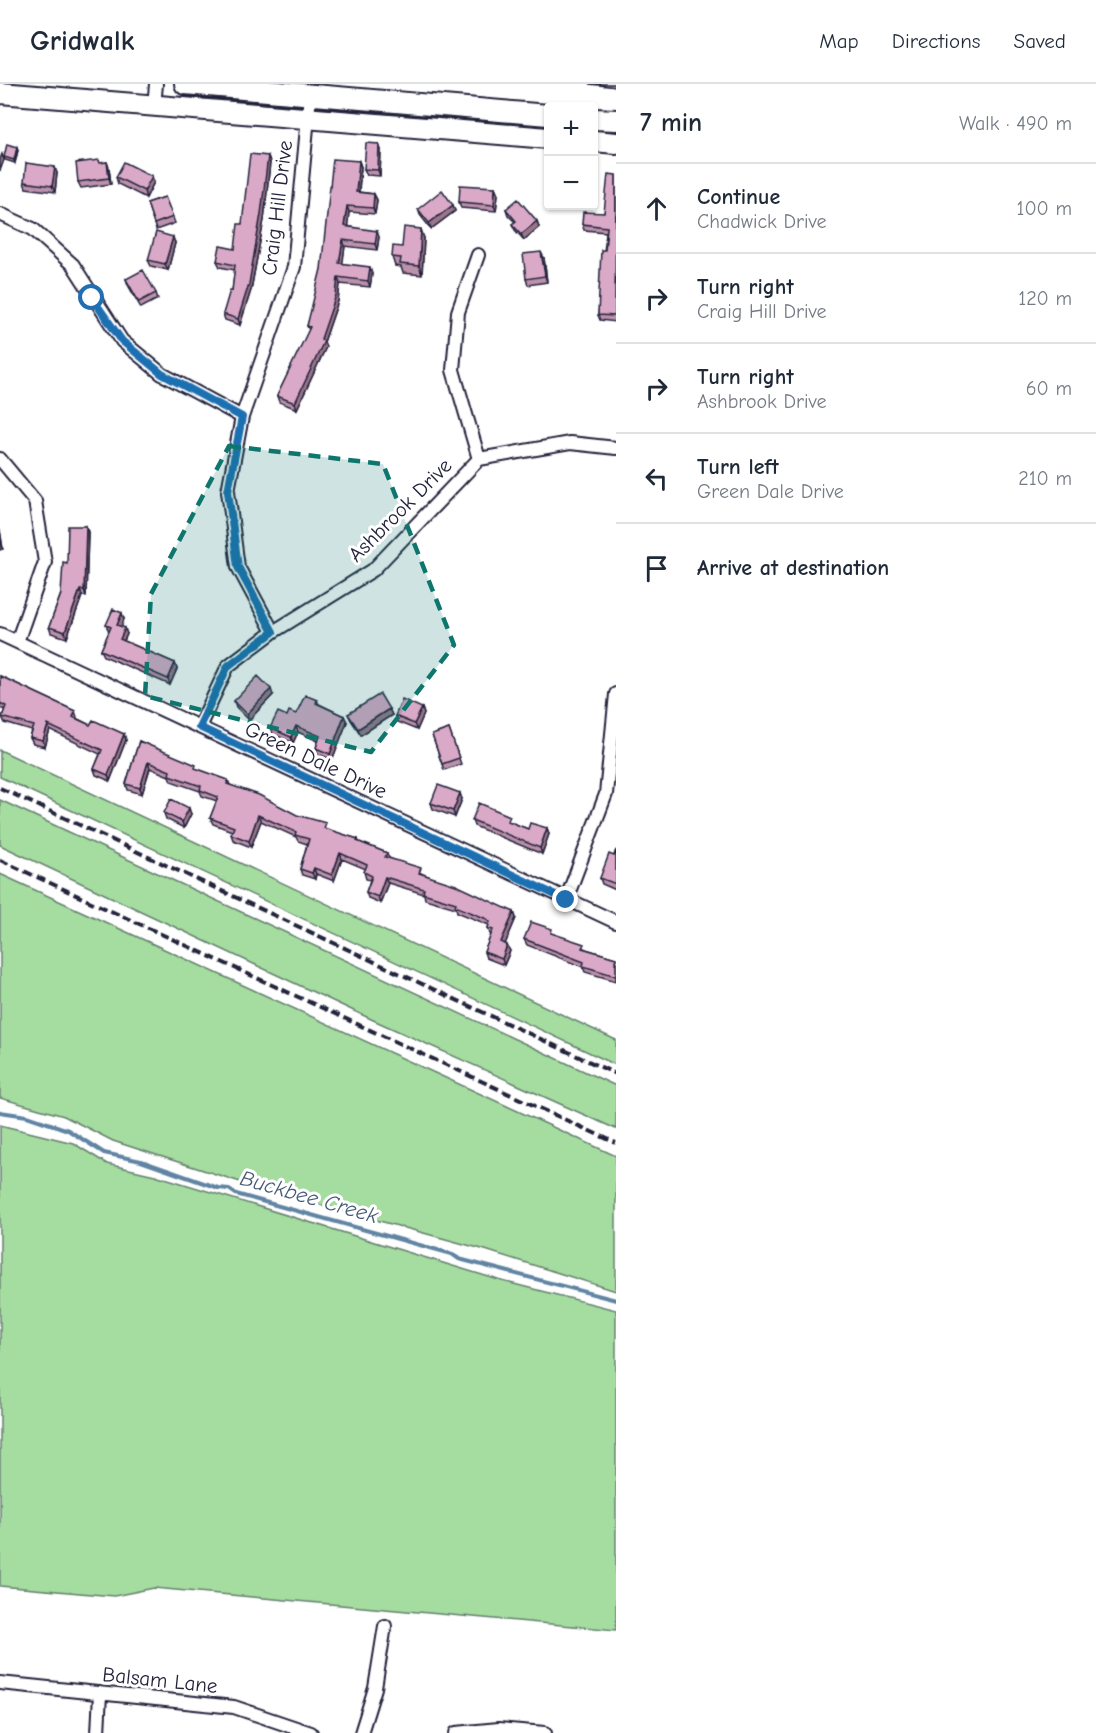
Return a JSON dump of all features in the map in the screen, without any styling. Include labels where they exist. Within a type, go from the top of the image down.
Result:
[{"type":"main road","points":[[185,84],[544,115]]},
{"type":"main road","points":[[0,93],[544,138]]},
{"type":"main road","points":[[598,119],[616,120]]},
{"type":"main road","points":[[598,141],[616,143]]},
{"type":"street","points":[[154,107],[156,84]]},
{"type":"street","name":"Craig Hill Drive","points":[[273,632],[238,567],[228,491],[242,417],[294,267],[310,95]]},
{"type":"street","points":[[0,214],[33,229],[73,265],[122,341],[162,374],[242,417]]},
{"type":"street","points":[[478,255],[458,312],[453,370],[479,459]]},
{"type":"street","name":"Ashbrook Drive","points":[[199,727],[228,666],[273,632],[373,570],[479,459],[570,443],[616,447]]},
{"type":"street","points":[[0,459],[35,501],[45,562],[17,642]]},
{"type":"street","name":"Green Dale Drive","points":[[0,634],[616,922]]},
{"type":"street","points":[[566,900],[606,794],[616,694]]},
{"type":"street","points":[[361,1733],[375,1688],[385,1626]]},
{"type":"street","name":"Balsam Lane","points":[[0,1683],[234,1707],[311,1733]]},
{"type":"street","points":[[98,1733],[100,1693]]},
{"type":"street","points":[[456,1733],[499,1729],[545,1733]]},
{"type":"highlighted area","points":[[229,446],[383,464],[454,645],[371,752],[145,696],[151,594]]},
{"type":"green space","points":[[0,750],[616,1040],[616,1065],[0,777]]},
{"type":"green space","points":[[0,800],[616,1086],[616,1129],[371,1019],[0,845]]},
{"type":"green space","points":[[0,874],[616,1156],[616,1291],[482,1249],[259,1188],[113,1141],[64,1116],[0,1098]]},
{"type":"green space","points":[[0,1125],[73,1143],[107,1164],[155,1175],[502,1281],[616,1310],[616,1630],[154,1588],[114,1596],[0,1586]]},
{"type":"building","points":[[366,143],[379,144],[378,170],[364,169]]},
{"type":"building","points":[[7,144],[17,147],[14,160],[4,157]]},
{"type":"building","points":[[250,154],[268,156],[249,284],[238,319],[223,314],[230,290],[232,291],[235,265],[217,261],[220,246],[235,249],[238,224],[242,224]]},
{"type":"building","points":[[333,159],[359,161],[356,192],[374,194],[373,208],[347,206],[344,226],[377,231],[375,244],[343,240],[339,263],[370,267],[368,281],[338,277],[336,295],[321,339],[324,341],[295,403],[277,396],[310,327],[307,326],[321,269]]},
{"type":"building","points":[[99,160],[100,163],[107,162],[109,178],[78,182],[76,163]]},
{"type":"building","points":[[124,162],[152,176],[144,191],[116,177]]},
{"type":"building","points":[[26,163],[55,167],[52,186],[24,182]]},
{"type":"building","points":[[608,174],[616,175],[615,316],[598,315],[601,250],[605,250],[607,227],[582,224],[583,212],[604,213]]},
{"type":"building","points":[[460,185],[495,187],[494,205],[459,202]]},
{"type":"building","points":[[442,190],[453,205],[429,223],[418,209]]},
{"type":"building","points":[[165,197],[173,217],[154,224],[147,203]]},
{"type":"building","points":[[518,199],[537,221],[521,234],[512,224],[516,221],[506,209]]},
{"type":"building","points":[[404,227],[421,229],[419,266],[400,264],[401,258],[392,257],[393,246],[402,247]]},
{"type":"building","points":[[156,232],[173,237],[165,264],[148,260]]},
{"type":"building","points":[[541,252],[545,276],[526,279],[523,254]]},
{"type":"building","points":[[143,270],[156,293],[139,302],[126,279]]},
{"type":"building","points":[[68,526],[86,526],[84,590],[80,590],[65,632],[49,627],[61,594],[63,562],[67,563]]},
{"type":"building","points":[[113,609],[122,613],[117,625],[125,628],[120,639],[175,663],[168,679],[101,650],[111,627],[106,625]]},
{"type":"building","points":[[0,676],[75,711],[73,717],[90,725],[93,720],[124,734],[108,775],[94,769],[102,750],[48,725],[43,741],[30,738],[34,726],[2,717],[6,706],[0,703]]},
{"type":"building","points":[[258,676],[271,689],[247,714],[234,701]]},
{"type":"building","points":[[380,694],[389,709],[358,729],[348,714]]},
{"type":"building","points":[[305,695],[317,700],[316,703],[344,716],[330,754],[316,748],[320,736],[296,726],[291,737],[270,728],[278,712],[287,716],[289,711],[296,714]]},
{"type":"building","points":[[402,699],[422,708],[414,724],[395,716]]},
{"type":"building","points":[[449,729],[459,758],[442,764],[432,735]]},
{"type":"building","points":[[139,741],[196,765],[195,768],[228,780],[227,784],[259,795],[297,815],[326,823],[324,828],[358,839],[357,841],[387,853],[385,857],[421,868],[419,873],[456,885],[514,912],[501,942],[507,945],[502,959],[484,952],[493,930],[488,928],[490,922],[455,906],[456,903],[423,893],[424,889],[385,877],[378,897],[366,892],[372,876],[364,872],[367,865],[340,853],[332,875],[314,868],[312,873],[300,869],[309,839],[295,835],[296,832],[258,815],[249,841],[231,834],[234,827],[210,818],[218,797],[200,790],[201,786],[169,775],[170,771],[148,762],[140,788],[126,784]]},
{"type":"building","points":[[438,785],[460,793],[453,811],[431,803]]},
{"type":"building","points":[[171,799],[189,808],[182,822],[164,813]]},
{"type":"building","points":[[479,803],[510,816],[508,821],[528,829],[530,823],[547,828],[540,848],[472,820]]},
{"type":"building","points":[[616,850],[616,884],[600,878],[609,854],[614,856]]},
{"type":"building","points":[[531,922],[552,929],[551,933],[584,944],[582,948],[616,958],[616,976],[583,966],[584,962],[524,939]]},
{"type":"waterway","name":"Buckbee Creek","points":[[0,1112],[27,1116],[68,1130],[104,1153],[141,1161],[218,1188],[229,1189],[236,1194],[452,1254],[459,1259],[616,1300]]},
{"type":"railway","points":[[0,788],[616,1074]]},
{"type":"railway","points":[[0,860],[616,1143]]},
{"type":"route","points":[[92,298],[122,341],[162,374],[242,417],[228,491],[238,567],[273,632],[228,666],[199,727],[566,900]]}]
